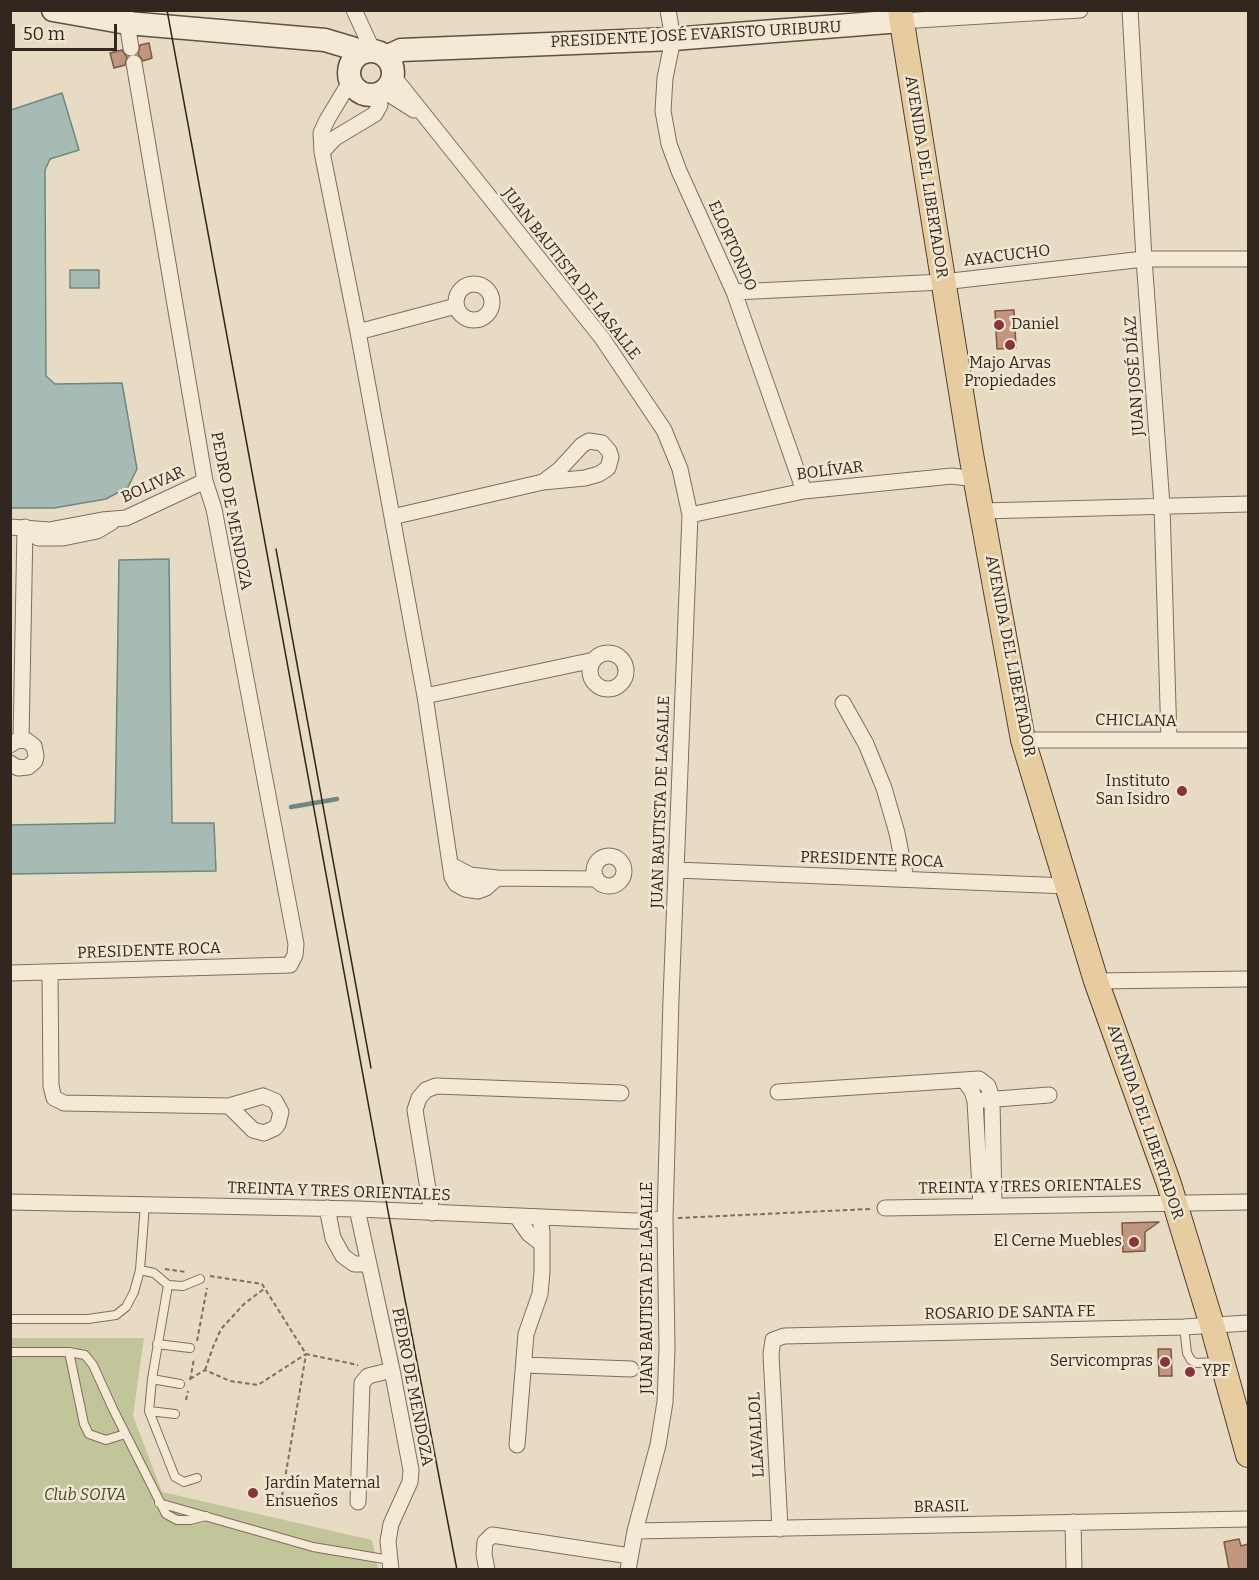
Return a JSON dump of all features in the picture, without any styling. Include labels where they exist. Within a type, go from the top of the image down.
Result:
[{"type":"main road","name":"AVENIDA DEL LIBERTADOR","points":[[901,16],[976,479],[1023,740],[1096,981],[1174,1202],[1248,1448]]},
{"type":"street","points":[[53,10],[325,40],[373,71]]},
{"type":"street","points":[[322,152],[335,138],[375,114],[380,105],[373,71],[354,10]]},
{"type":"street","name":"ELORTONDO","points":[[668,10],[673,39],[665,78],[663,111],[669,144],[734,292],[804,491]]},
{"type":"street","name":"PRESIDENTE JOSÉ EVARISTO URIBURU","points":[[373,71],[401,50],[673,39],[901,16],[1080,10]]},
{"type":"street","name":"JUAN JOSÉ DÍAZ","points":[[1130,10],[1144,259],[1162,505],[1169,740]]},
{"type":"street","name":"PEDRO DE MENDOZA","points":[[126,17],[205,481],[214,509],[296,944],[295,955],[290,965]]},
{"type":"street","points":[[373,71],[327,120],[321,133],[322,152],[358,332],[425,696],[452,877],[456,884],[465,889],[478,891],[497,879],[596,879]]},
{"type":"street","name":"JUAN BAUTISTA DE LASALLE","points":[[373,71],[425,117],[602,338],[664,430],[680,469],[690,515],[665,1219],[667,1348],[665,1402],[658,1445],[635,1531],[629,1563]]},
{"type":"street","name":"AYACUCHO","points":[[734,292],[943,282],[1144,259],[1248,259]]},
{"type":"street","points":[[358,332],[456,306]]},
{"type":"street","name":"BOLÍVAR","points":[[690,515],[804,491],[952,476],[976,479]]},
{"type":"street","name":"BOLIVAR","points":[[18,532],[49,530],[126,518],[205,481]]},
{"type":"street","points":[[392,517],[543,482]]},
{"type":"street","points":[[982,511],[1248,504]]},
{"type":"street","points":[[10,763],[23,768],[28,767],[35,760],[36,751],[30,742],[16,742],[18,532]]},
{"type":"street","points":[[425,696],[594,660]]},
{"type":"street","points":[[843,703],[866,744],[884,788],[897,833],[906,879]]},
{"type":"street","name":"CHICLANA","points":[[1023,740],[1248,740]]},
{"type":"street","name":"PRESIDENTE ROCA","points":[[676,870],[1066,886]]},
{"type":"street","name":"PRESIDENTE ROCA","points":[[10,973],[290,965]]},
{"type":"street","points":[[50,973],[51,1086],[54,1098],[64,1103],[228,1106]]},
{"type":"street","points":[[1096,981],[1248,979]]},
{"type":"street","points":[[778,1092],[979,1079],[988,1086],[992,1099],[994,1138],[988,1206]]},
{"type":"street","points":[[964,1080],[975,1101],[977,1138],[988,1206]]},
{"type":"street","points":[[432,1213],[415,1110],[419,1098],[426,1090],[436,1086],[621,1093]]},
{"type":"street","points":[[975,1101],[1049,1095]]},
{"type":"street","points":[[977,1138],[994,1138]]},
{"type":"street","name":"TREINTA Y TRES ORIENTALES","points":[[10,1202],[327,1208],[635,1221],[665,1219]]},
{"type":"street","name":"TREINTA Y TRES ORIENTALES","points":[[885,1208],[1248,1202]]},
{"type":"street","points":[[327,1208],[333,1238],[343,1256],[354,1264],[369,1264]]},
{"type":"street","name":"PEDRO DE MENDOZA","points":[[357,1209],[411,1470],[410,1482],[391,1524],[388,1540],[391,1565]]},
{"type":"street","points":[[517,1217],[529,1234],[542,1244]]},
{"type":"street","points":[[516,1445],[526,1334],[540,1294],[542,1244],[540,1218]]},
{"type":"street","name":"ROSARIO DE SANTA FE","points":[[773,1340],[784,1336],[1184,1327],[1248,1323]]},
{"type":"street","name":"LLAVALLOL","points":[[773,1340],[771,1354],[780,1529]]},
{"type":"street","points":[[524,1365],[631,1369]]},
{"type":"street","points":[[358,1502],[362,1383],[368,1376],[392,1370]]},
{"type":"street","name":"BRASIL","points":[[635,1531],[1248,1520]]},
{"type":"street","points":[[1073,1522],[1074,1569]]},
{"type":"street","points":[[487,1569],[484,1554],[485,1542],[492,1535],[629,1563]]},
{"type":"lane","points":[[10,1319],[88,1319],[116,1315],[126,1307],[141,1266],[145,1204]]},
{"type":"lane","points":[[141,1266],[168,1285],[183,1286],[200,1279]]},
{"type":"lane","points":[[168,1285],[152,1379],[149,1411],[175,1477],[184,1482],[197,1478]]},
{"type":"lane","points":[[1184,1327],[1187,1353],[1191,1360],[1196,1363],[1222,1361]]},
{"type":"lane","points":[[158,1344],[193,1346]]},
{"type":"lane","points":[[10,1352],[69,1352],[84,1356],[93,1365],[166,1514],[177,1520],[206,1516],[313,1547],[391,1565]]},
{"type":"lane","points":[[69,1352],[84,1424],[89,1434],[106,1440],[125,1434]]},
{"type":"lane","points":[[152,1379],[180,1384]]},
{"type":"lane","points":[[149,1411],[176,1414]]},
{"type":"path","points":[[665,1219],[885,1208]]},
{"type":"path","points":[[141,1266],[187,1272]]},
{"type":"path","points":[[209,1276],[262,1284],[306,1354],[280,1508]]},
{"type":"path","points":[[193,1346],[207,1287]]},
{"type":"path","points":[[190,1379],[205,1370],[221,1329],[244,1304],[265,1288]]},
{"type":"path","points":[[205,1370],[230,1381],[258,1385],[306,1354],[361,1366],[368,1376]]},
{"type":"path","points":[[186,1400],[194,1356]]},
{"type":"green space","name":"Club SOIVA","points":[[11,1338],[144,1338],[133,1416],[162,1492],[372,1540],[378,1569],[11,1570]]},
{"type":"water","points":[[62,93],[79,150],[50,159],[45,170],[46,376],[55,384],[122,383],[137,469],[128,487],[106,499],[54,508],[11,508],[11,110]]},
{"type":"water","points":[[70,270],[99,270],[99,288],[70,288]]},
{"type":"water","points":[[169,559],[172,823],[214,823],[216,871],[11,874],[11,825],[115,823],[119,560]]},
{"type":"building","points":[[149,43],[152,58],[143,61],[138,54],[140,45]]},
{"type":"building","points":[[122,50],[127,57],[125,65],[114,68],[110,53]]},
{"type":"building","points":[[1014,310],[1016,348],[997,349],[995,311]]},
{"type":"building","name":"El Cerne Muebles","points":[[1159,1222],[1145,1232],[1145,1251],[1123,1252],[1122,1223]]},
{"type":"building","name":"Servicompras","points":[[1158,1349],[1171,1349],[1172,1376],[1159,1376]]},
{"type":"building","points":[[1239,1539],[1241,1546],[1248,1544],[1248,1569],[1229,1569],[1224,1542]]},
{"type":"waterway","points":[[291,807],[337,799]]},
{"type":"tram line","points":[[167,10],[388,1211],[457,1570]]},
{"type":"tram line","points":[[276,549],[371,1068]]},
{"type":"place","name":"Daniel","points":[[999,325]]},
{"type":"place","name":"Majo Arvas Propiedades","points":[[1010,345]]},
{"type":"place","name":"Instituto San Isidro","points":[[1182,791]]},
{"type":"place","name":"El Cerne Muebles","points":[[1134,1242]]},
{"type":"place","name":"Servicompras","points":[[1165,1362]]},
{"type":"place","name":"YPF","points":[[1190,1372]]},
{"type":"place","name":"Jardín Maternal Ensueños","points":[[253,1493]]}]
